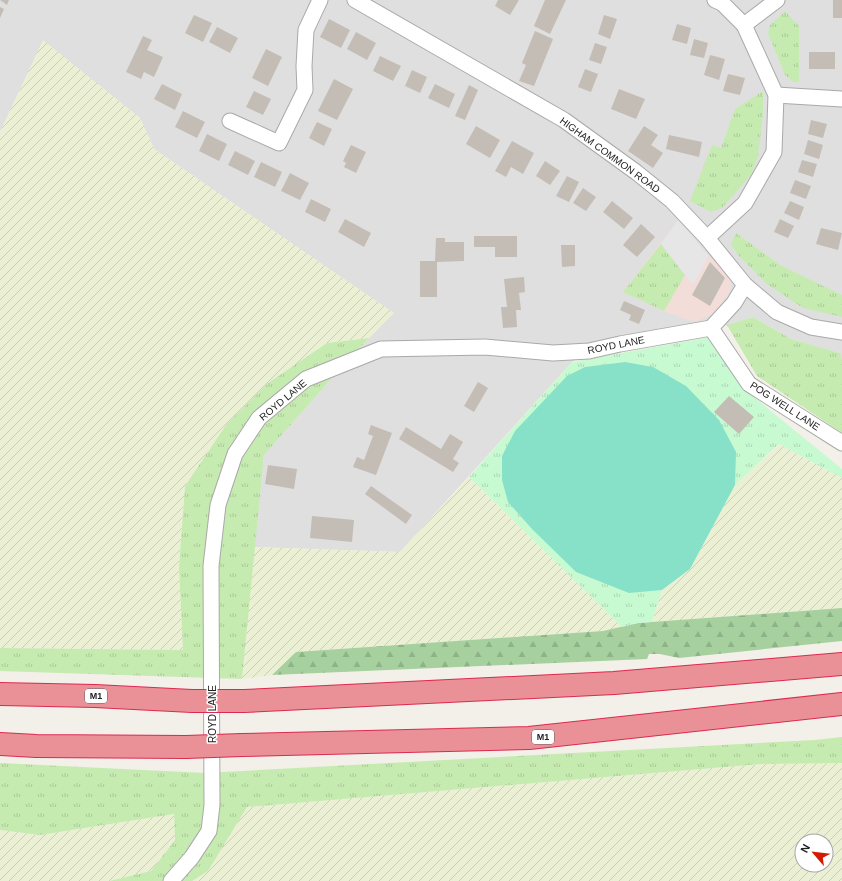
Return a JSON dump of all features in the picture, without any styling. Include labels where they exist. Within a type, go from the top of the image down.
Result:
[{"type":"highway","name":"M1","points":[[0,694],[95,696],[192,701],[244,701],[614,683],[842,664]]},
{"type":"highway","name":"M1","points":[[0,744],[36,746],[186,747],[529,738],[842,704]]},
{"type":"street","points":[[230,121],[279,143],[304,90],[306,30],[320,0]]},
{"type":"street","name":"HIGHAM COMMON ROAD","points":[[355,0],[564,120],[636,172],[672,201],[707,238],[745,285],[777,312],[811,327],[842,332]]},
{"type":"street","points":[[707,238],[745,203],[774,152],[776,95],[744,25],[722,3],[715,0]]},
{"type":"street","points":[[744,25],[777,0]]},
{"type":"street","points":[[776,95],[842,99]]},
{"type":"street","points":[[711,328],[734,303],[745,285]]},
{"type":"street","name":"POG WELL LANE","points":[[711,328],[749,384],[842,443]]},
{"type":"street","name":"ROYD LANE","points":[[170,881],[192,857],[209,831],[212,805],[211,566],[218,505],[235,454],[259,418],[306,379],[381,349],[485,347],[553,353],[589,351],[711,328]]},
{"type":"shaded area","points":[[0,0],[842,0],[842,359],[839,353],[791,339],[753,317],[727,325],[589,351],[572,362],[400,552],[254,547],[264,455],[349,359],[393,313],[154,149],[140,118],[43,41],[0,132]]},
{"type":"shaded area","points":[[678,220],[709,256],[732,277],[730,291],[715,313],[694,322],[664,311],[623,292]]},
{"type":"shaded area","points":[[678,220],[709,256],[693,285],[661,244]]},
{"type":"green space","points":[[785,11],[799,26],[799,82],[793,82],[785,75],[768,33],[770,25]]},
{"type":"green space","points":[[43,40],[140,118],[154,149],[394,313],[369,338],[327,343],[226,425],[185,486],[179,567],[183,650],[0,648],[0,132]]},
{"type":"green space","points":[[763,91],[763,113],[758,157],[751,175],[722,208],[711,212],[690,201],[712,145],[721,148],[735,109]]},
{"type":"green space","points":[[736,233],[780,265],[842,295],[842,317],[803,308],[767,284],[739,256],[731,245]]},
{"type":"green space","points":[[661,244],[685,275],[664,311],[623,292]]},
{"type":"green space","points":[[753,317],[791,339],[840,353],[842,359],[842,433],[757,376],[727,325]]},
{"type":"green space","points":[[710,337],[744,389],[842,469],[842,478],[779,444],[735,485],[690,569],[662,590],[652,622],[638,623],[622,627],[469,477],[572,362]]},
{"type":"green space","points":[[369,338],[264,455],[242,679],[0,671],[0,648],[183,650],[179,567],[185,486],[226,425],[268,383],[327,343]]},
{"type":"green space","points":[[625,362],[653,367],[686,386],[719,420],[736,452],[735,485],[690,569],[662,590],[629,593],[576,572],[532,529],[508,502],[502,480],[502,456],[515,431],[567,376],[585,367]]},
{"type":"green space","points":[[780,444],[842,478],[842,608],[652,622],[662,590],[690,569],[735,485]]},
{"type":"green space","points":[[469,477],[622,627],[603,631],[296,652],[272,675],[242,679],[254,547],[400,552]]},
{"type":"green space","points":[[842,608],[842,641],[679,658],[660,654],[649,654],[647,659],[272,675],[296,652],[603,631],[638,623]]},
{"type":"green space","points":[[842,737],[842,763],[761,764],[247,807],[208,871],[192,881],[109,881],[151,871],[175,840],[174,814],[40,835],[0,830],[0,763],[205,773],[815,740]]},
{"type":"green space","points":[[842,763],[842,881],[191,881],[208,871],[246,807],[761,764]]},
{"type":"green space","points":[[174,814],[175,840],[151,871],[109,881],[0,881],[0,830],[40,835]]},
{"type":"building","points":[[0,0],[9,0],[7,5]]},
{"type":"building","points":[[498,0],[519,0],[510,15],[495,6]]},
{"type":"building","points":[[545,0],[566,0],[550,34],[534,26]]},
{"type":"building","points":[[833,0],[842,0],[842,18],[833,18]]},
{"type":"building","points":[[0,7],[4,9],[0,18]]},
{"type":"building","points":[[194,15],[212,23],[203,42],[185,33]]},
{"type":"building","points":[[604,15],[617,19],[610,39],[598,34]]},
{"type":"building","points":[[329,19],[350,30],[341,48],[320,37]]},
{"type":"building","points":[[677,24],[691,28],[687,44],[672,40]]},
{"type":"building","points":[[217,27],[238,38],[230,53],[209,42]]},
{"type":"building","points":[[535,31],[553,39],[534,86],[519,81],[526,65],[522,63]]},
{"type":"building","points":[[356,32],[376,43],[367,60],[347,49]]},
{"type":"building","points":[[143,36],[152,40],[147,50],[163,57],[154,77],[144,72],[141,79],[126,72]]},
{"type":"building","points":[[694,39],[708,43],[704,58],[690,55]]},
{"type":"building","points":[[595,43],[607,47],[601,64],[589,60]]},
{"type":"building","points":[[266,49],[282,57],[268,86],[252,78]]},
{"type":"building","points":[[809,52],[835,52],[835,69],[809,69]]},
{"type":"building","points":[[710,55],[725,59],[719,80],[704,75]]},
{"type":"building","points":[[380,56],[401,66],[393,81],[373,71]]},
{"type":"building","points":[[585,69],[598,74],[591,92],[578,87]]},
{"type":"building","points":[[412,70],[427,77],[420,93],[405,86]]},
{"type":"building","points":[[728,74],[745,78],[740,95],[723,91]]},
{"type":"building","points":[[334,79],[353,89],[337,120],[318,111]]},
{"type":"building","points":[[162,84],[182,94],[175,110],[154,99]]},
{"type":"building","points":[[435,84],[455,94],[449,108],[428,98]]},
{"type":"building","points":[[469,85],[478,90],[465,120],[455,116]]},
{"type":"building","points":[[619,89],[645,99],[636,119],[611,109]]},
{"type":"building","points":[[254,91],[271,99],[263,115],[246,107]]},
{"type":"building","points":[[183,111],[205,122],[197,138],[175,127]]},
{"type":"building","points":[[811,120],[827,124],[823,138],[808,134]]},
{"type":"building","points":[[317,122],[332,129],[324,146],[309,138]]},
{"type":"building","points":[[476,126],[500,140],[490,158],[466,144]]},
{"type":"building","points":[[644,126],[658,135],[651,145],[663,153],[653,168],[628,151]]},
{"type":"building","points":[[207,134],[227,144],[219,161],[199,151]]},
{"type":"building","points":[[669,135],[702,142],[699,157],[666,149]]},
{"type":"building","points":[[808,140],[823,145],[819,159],[804,154]]},
{"type":"building","points":[[512,141],[534,153],[523,174],[511,167],[506,177],[495,171]]},
{"type":"building","points":[[351,145],[366,152],[356,173],[344,167],[346,163],[343,161]]},
{"type":"building","points":[[235,151],[255,161],[248,175],[228,165]]},
{"type":"building","points":[[802,160],[817,164],[813,177],[798,172]]},
{"type":"building","points":[[545,161],[560,171],[550,185],[536,176]]},
{"type":"building","points":[[261,162],[282,172],[275,187],[254,177]]},
{"type":"building","points":[[290,173],[309,183],[300,200],[281,191]]},
{"type":"building","points":[[567,176],[579,182],[569,202],[556,196]]},
{"type":"building","points":[[795,180],[811,186],[806,199],[790,193]]},
{"type":"building","points":[[583,188],[596,197],[586,211],[573,203]]},
{"type":"building","points":[[311,199],[331,209],[325,222],[305,212]]},
{"type":"building","points":[[612,201],[633,218],[624,229],[603,212]]},
{"type":"building","points":[[790,201],[804,207],[799,220],[784,213]]},
{"type":"building","points":[[345,219],[371,233],[364,247],[338,232]]},
{"type":"building","points":[[780,219],[794,226],[788,238],[774,232]]},
{"type":"building","points":[[641,224],[655,237],[637,257],[623,245]]},
{"type":"building","points":[[821,228],[842,233],[838,250],[816,244]]},
{"type":"building","points":[[474,236],[517,236],[517,257],[495,257],[495,247],[474,247]]},
{"type":"building","points":[[436,238],[445,238],[445,242],[464,242],[464,261],[437,262],[437,297],[420,297],[420,261],[435,261]]},
{"type":"building","points":[[561,245],[575,245],[575,266],[562,267]]},
{"type":"building","points":[[710,262],[725,278],[710,306],[692,295]]},
{"type":"building","points":[[524,277],[525,292],[519,293],[521,310],[516,310],[517,327],[503,328],[501,307],[507,307],[504,279]]},
{"type":"building","points":[[624,301],[645,310],[639,324],[629,320],[631,315],[620,310]]},
{"type":"building","points":[[478,382],[488,388],[474,412],[464,406]]},
{"type":"building","points":[[729,396],[754,417],[739,434],[714,412]]},
{"type":"building","points":[[371,425],[392,433],[376,475],[353,467],[357,457],[364,460],[373,436],[368,434]]},
{"type":"building","points":[[406,427],[441,449],[450,434],[463,442],[453,459],[459,463],[453,472],[399,439]]},
{"type":"building","points":[[268,465],[297,469],[294,489],[265,484]]},
{"type":"building","points":[[371,486],[412,515],[406,524],[365,494]]},
{"type":"building","points":[[312,516],[354,520],[352,542],[310,538]]}]
